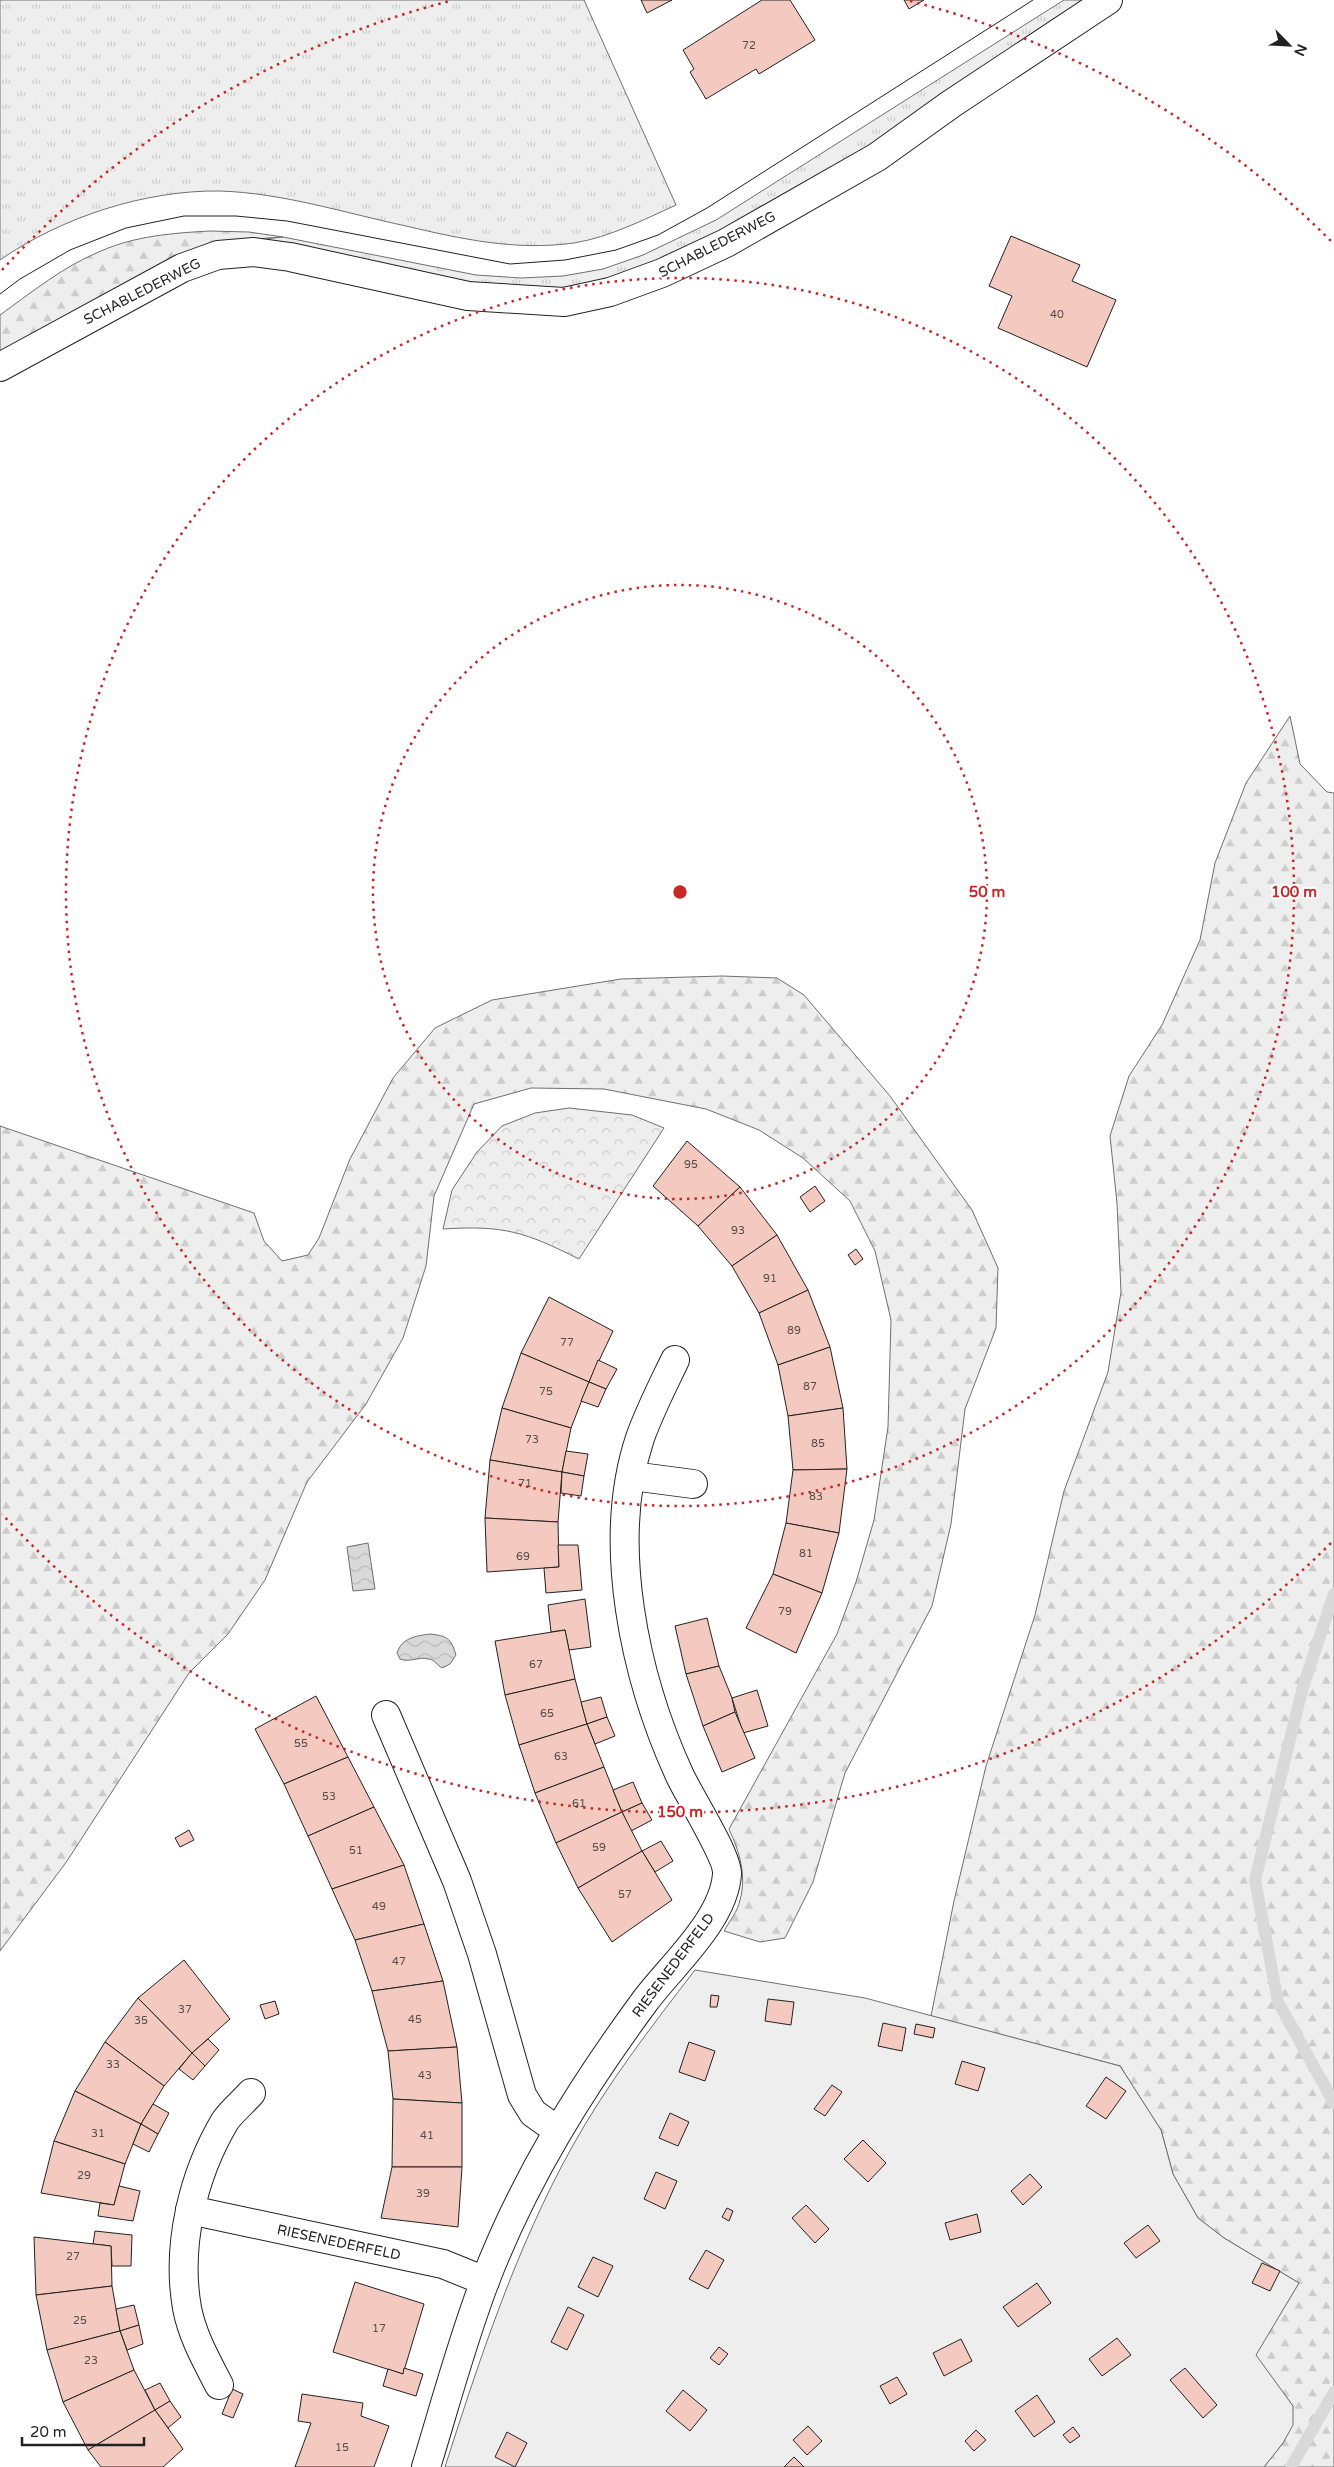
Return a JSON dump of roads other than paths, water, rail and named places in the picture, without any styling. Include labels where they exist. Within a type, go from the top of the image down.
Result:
[{"type":"street","name":"SCHABLEDERWEG","points":[[0,367],[182,268],[218,255],[254,252],[290,256],[468,296],[564,302],[610,292],[662,273],[726,243],[877,157],[951,104],[1108,0]]},
{"type":"street","name":"RIESENEDERFELD","points":[[426,2467],[486,2281],[519,2206],[557,2130],[598,2065],[649,1996],[698,1935],[720,1903],[726,1887],[728,1869],[681,1778],[648,1696],[633,1631],[626,1578],[626,1521],[639,1440],[653,1404],[675,1360]]},
{"type":"street","points":[[632,1476],[693,1484]]},
{"type":"street","points":[[386,1715],[457,1881],[482,1954],[522,2095],[533,2113],[557,2130]]},
{"type":"street","points":[[219,2385],[200,2350],[187,2308],[183,2265],[190,2210],[204,2163],[226,2120],[251,2093]]},
{"type":"street","name":"RIESENEDERFELD","points":[[190,2210],[443,2264],[486,2281]]},
{"type":"water","points":[[368,1543],[375,1589],[353,1591],[347,1547]]},
{"type":"water","points":[[430,1634],[444,1637],[450,1641],[456,1655],[450,1664],[442,1668],[429,1659],[400,1659],[397,1653],[402,1644],[414,1637]]},
{"type":"waterway","points":[[1334,1594],[1303,1687],[1255,1880],[1278,2002],[1334,2103]]},
{"type":"waterway","points":[[1291,2467],[1334,2392]]},
{"type":"tram line","points":[[0,294],[20,279],[70,250],[126,228],[184,216],[236,216],[287,221],[510,264],[565,260],[616,250],[658,235],[707,208],[1033,0]]}]
